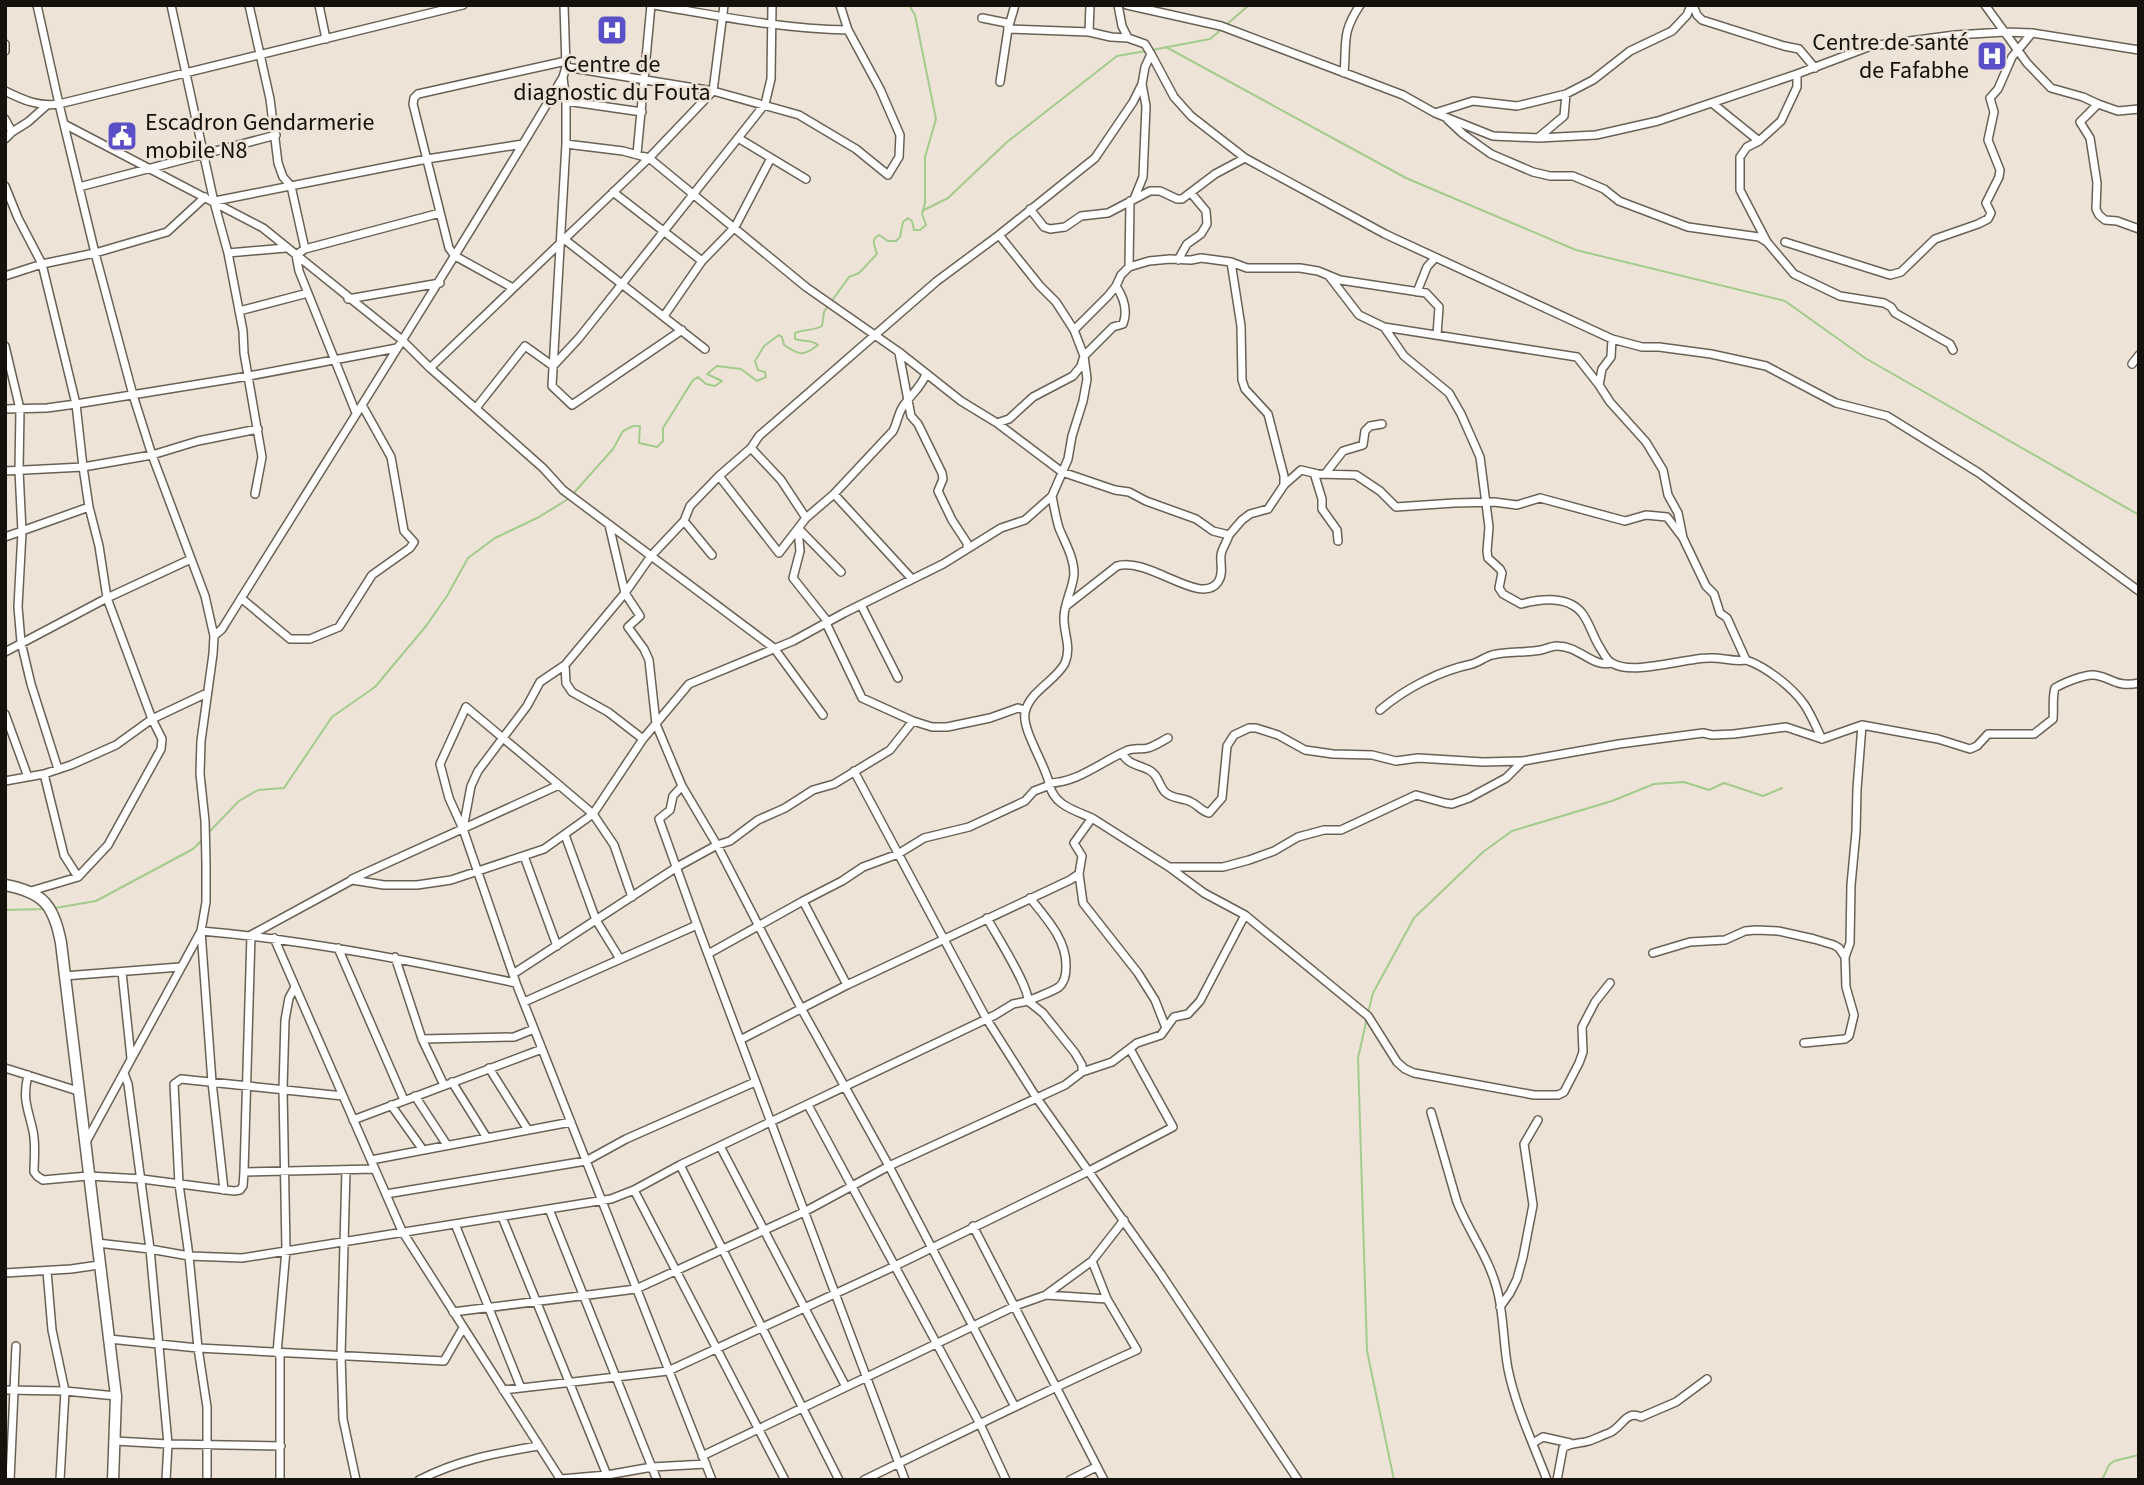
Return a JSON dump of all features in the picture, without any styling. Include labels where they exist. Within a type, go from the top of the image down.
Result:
[{"type":"highway","points":[[5,885],[35,893],[46,904],[58,928],[116,1396],[113,1480]]},
{"type":"street","points":[[37,5],[95,253],[133,395],[152,455],[205,596],[214,636],[200,774],[206,854],[206,902],[201,931],[212,1082],[224,1190]]},
{"type":"street","points":[[171,5],[239,311],[262,457],[255,494]]},
{"type":"street","points":[[249,5],[276,135],[278,163],[283,177],[291,186],[305,249]]},
{"type":"street","points":[[5,91],[26,101],[46,106],[59,104],[463,5]]},
{"type":"street","points":[[214,636],[222,629],[440,283],[563,77],[566,64],[564,5]]},
{"type":"street","points":[[637,154],[653,5],[803,29],[848,30]]},
{"type":"street","points":[[430,368],[649,158],[713,91],[724,5]]},
{"type":"street","points":[[553,366],[622,285],[765,104],[771,79],[772,5]]},
{"type":"street","points":[[513,288],[455,256],[449,248],[413,104],[418,94],[566,64],[713,91],[800,115],[856,149],[888,175],[899,157],[901,135],[848,30],[840,5]]},
{"type":"street","points":[[1000,82],[1008,29],[1015,5]]},
{"type":"street","points":[[1089,32],[1090,5]]},
{"type":"street","points":[[1118,5],[1122,26],[1128,38]]},
{"type":"street","points":[[1127,5],[1225,27],[1403,95],[1435,113],[1493,136],[1539,138],[1597,135],[1658,121],[1815,68],[1871,46],[1955,35],[2005,32],[2032,33],[2139,50]]},
{"type":"street","points":[[1344,73],[1345,37],[1349,23],[1360,5]]},
{"type":"street","points":[[1435,113],[1473,101],[1517,106],[1566,94],[1592,80],[1630,51],[1672,31],[1687,15],[1692,5]]},
{"type":"street","points":[[1692,5],[1702,20],[1799,49],[1815,68]]},
{"type":"street","points":[[1985,5],[2017,50],[2051,88],[2118,111],[2139,110]]},
{"type":"street","points":[[321,8],[327,39]]},
{"type":"street","points":[[982,18],[1007,23],[1008,29]]},
{"type":"street","points":[[1008,29],[1089,32],[1128,38],[1145,44],[1174,97],[1191,117],[1245,158],[1385,234],[1612,339],[1642,347],[1711,354],[1766,366],[1836,403],[1887,416],[1979,473],[2139,591]]},
{"type":"street","points":[[1785,242],[1890,275],[1901,272],[1935,239],[1988,219],[1991,212],[1986,203],[2000,170],[1988,140],[1994,112],[1990,98],[1998,89],[2012,57],[2032,33]]},
{"type":"street","points":[[463,829],[471,786],[478,771],[527,706],[540,682],[565,665],[652,556],[684,521],[690,506],[759,436],[937,281],[1095,159],[1133,102],[1142,84],[1151,54]]},
{"type":"street","points":[[1797,74],[1797,87],[1782,121],[1759,141],[1747,147],[1740,157],[1740,190],[1767,242],[1794,274],[1840,296],[1884,303],[1895,313],[1950,344],[1953,351]]},
{"type":"street","points":[[563,77],[566,144],[552,386],[572,405],[682,330]]},
{"type":"street","points":[[1129,267],[1132,200],[1143,177],[1146,106],[1142,84]]},
{"type":"street","points":[[1539,138],[1564,116],[1566,94]]},
{"type":"street","points":[[566,101],[642,112]]},
{"type":"street","points":[[1712,103],[1759,141]]},
{"type":"street","points":[[2098,104],[2080,122],[2090,138],[2097,183],[2096,209],[2105,220],[2117,221],[2139,229]]},
{"type":"street","points":[[5,139],[46,106]]},
{"type":"street","points":[[1445,117],[1491,154],[1533,172],[1550,176],[1573,176],[1604,189],[1619,201],[1688,227],[1759,237],[1767,242]]},
{"type":"street","points":[[5,119],[12,132]]},
{"type":"street","points":[[64,124],[263,228],[402,340],[543,468],[563,490],[774,648],[822,715]]},
{"type":"street","points":[[79,187],[276,135]]},
{"type":"street","points":[[738,138],[806,179]]},
{"type":"street","points":[[214,202],[427,159],[523,144]]},
{"type":"street","points":[[566,144],[649,158],[806,287],[1062,472],[1129,492],[1196,519],[1213,531],[1229,535]]},
{"type":"street","points":[[664,316],[702,261],[735,228],[771,158]]},
{"type":"street","points":[[1030,209],[1044,227],[1065,227],[1081,216],[1108,214],[1150,191],[1160,191],[1182,199],[1215,174],[1245,158]]},
{"type":"street","points":[[5,186],[42,264],[76,404],[89,507],[99,546],[107,598],[162,739],[161,749],[108,845],[78,877],[35,893]]},
{"type":"street","points":[[613,192],[702,261]]},
{"type":"street","points":[[1178,260],[1186,244],[1201,234],[1207,224],[1206,211],[1191,193]]},
{"type":"street","points":[[5,276],[167,232],[205,197]]},
{"type":"street","points":[[296,255],[305,249],[440,213]]},
{"type":"street","points":[[352,880],[384,885],[417,885],[451,880],[544,849],[593,814],[643,739],[690,684],[793,641],[943,564],[1001,528],[1025,520],[1052,496],[1068,459],[1083,401],[1087,379],[1084,356],[1074,330],[1050,294],[1040,286],[999,235]]},
{"type":"street","points":[[562,240],[705,349]]},
{"type":"street","points":[[228,253],[287,247]]},
{"type":"street","points":[[296,255],[299,271],[356,413]]},
{"type":"street","points":[[1074,330],[1116,286],[1129,267],[1149,261],[1201,258],[1231,262],[1247,268],[1300,268],[1350,282],[1426,293],[1439,307],[1437,335]]},
{"type":"street","points":[[1417,292],[1427,267],[1435,258]]},
{"type":"street","points":[[1231,262],[1241,326],[1242,380],[1245,389],[1268,414],[1284,485]]},
{"type":"street","points":[[1328,275],[1359,315],[1384,327],[1577,358],[1610,402],[1646,442],[1663,470],[1668,495],[1678,513],[1683,538]]},
{"type":"street","points":[[348,299],[440,283]]},
{"type":"street","points":[[997,423],[1009,419],[1033,397],[1073,376],[1081,366],[1084,356],[1113,327],[1123,324],[1126,313],[1116,286]]},
{"type":"street","points":[[239,311],[308,293]]},
{"type":"street","points":[[1384,327],[1404,356],[1449,394],[1461,414],[1480,457],[1489,527],[1488,558],[1502,573],[1499,588],[1503,594],[1521,604],[1538,599],[1572,603],[1583,614],[1598,645],[1612,663],[1623,668],[1651,667],[1707,658],[1733,662],[1746,660],[1768,670],[1791,690],[1804,704],[1822,739]]},
{"type":"street","points":[[1599,385],[1602,369],[1611,357],[1612,339]]},
{"type":"street","points":[[5,346],[20,409],[22,532],[18,607],[21,642],[31,684],[58,769]]},
{"type":"street","points":[[475,408],[525,346],[553,366]]},
{"type":"street","points":[[5,409],[76,404],[249,376],[397,348]]},
{"type":"street","points":[[899,352],[911,416],[918,424],[943,479],[938,491],[967,543],[967,550]]},
{"type":"street","points":[[2132,364],[2139,355]]},
{"type":"street","points":[[719,476],[779,553],[806,518],[834,494],[893,430],[901,409],[926,374]]},
{"type":"street","points":[[241,598],[290,639],[310,639],[339,627],[372,575],[410,548],[414,542],[404,531],[391,457],[362,405]]},
{"type":"street","points":[[1325,474],[1343,451],[1363,445],[1365,431],[1370,426],[1382,425]]},
{"type":"street","points":[[5,471],[83,467],[152,455],[198,441],[258,429]]},
{"type":"street","points":[[751,447],[781,480],[806,518]]},
{"type":"street","points":[[1065,606],[1108,572],[1124,564],[1145,567],[1191,588],[1210,589],[1218,583],[1221,556],[1229,535],[1250,514],[1268,509],[1284,485],[1301,470],[1356,475],[1380,491],[1396,507],[1484,502],[1517,505],[1540,498],[1625,521],[1646,515],[1667,517],[1683,538],[1706,586],[1714,594],[1720,612],[1727,618],[1746,660]]},
{"type":"street","points":[[1314,473],[1322,499],[1322,509],[1337,530],[1338,541]]},
{"type":"street","points":[[834,494],[912,579]]},
{"type":"street","points":[[1052,496],[1056,518],[1073,565],[1074,577],[1065,606],[1064,631],[1069,650],[1063,667],[1037,692],[1025,710],[1025,723],[1047,772],[1051,793],[1058,802],[1092,818],[1205,893],[1245,915],[1368,1016],[1397,1062],[1414,1073],[1534,1095],[1558,1096],[1564,1092],[1583,1052],[1582,1027],[1595,1002],[1611,983]]},
{"type":"street","points":[[5,537],[89,507]]},
{"type":"street","points":[[684,521],[712,555]]},
{"type":"street","points":[[609,525],[625,593],[640,616],[628,627],[649,660],[656,724],[682,786],[760,925],[801,1008],[1015,1407]]},
{"type":"street","points":[[798,528],[841,572]]},
{"type":"street","points":[[798,528],[800,551],[793,578],[827,622],[862,698],[932,727],[947,727],[990,718],[1018,708],[1025,710]]},
{"type":"street","points":[[5,652],[107,598],[191,559]]},
{"type":"street","points":[[861,605],[898,678]]},
{"type":"street","points":[[1380,710],[1428,680],[1447,671],[1475,664],[1490,655],[1556,646],[1583,653],[1595,662],[1605,665],[1612,663]]},
{"type":"street","points":[[565,665],[566,683],[572,692],[608,712],[643,739]]},
{"type":"street","points":[[1122,753],[1125,759],[1154,774],[1167,794],[1175,799],[1190,801],[1201,811],[1209,813],[1222,798],[1227,746],[1234,735],[1250,728],[1278,735],[1305,750],[1373,755],[1396,761],[1419,758],[1483,762],[1523,761],[1703,733],[1734,734],[1786,727],[1822,739],[1862,725],[1938,739],[1970,749],[1977,746],[1988,734],[2034,734],[2053,719],[2053,695],[2055,688],[2062,683],[2093,675],[2116,684],[2139,682]]},
{"type":"street","points":[[5,781],[28,778],[71,765],[116,745],[152,719],[208,693]]},
{"type":"street","points":[[632,897],[614,845],[593,814],[467,707],[440,764],[449,797],[463,829],[516,983],[712,1480]]},
{"type":"street","points":[[5,714],[28,778]]},
{"type":"street","points":[[513,974],[677,867],[717,845],[730,841],[758,820],[785,808],[813,790],[834,784],[890,750],[913,721]]},
{"type":"street","points":[[1804,1043],[1840,1040],[1849,1036],[1854,1016],[1846,988],[1845,957],[1850,943],[1851,885],[1862,725]]},
{"type":"street","points":[[708,954],[863,867],[898,854],[924,838],[969,827],[1025,801],[1034,791],[1072,779],[1122,753],[1138,748],[1146,749],[1168,738]]},
{"type":"street","points":[[1169,867],[1223,867],[1250,860],[1274,851],[1298,837],[1324,830],[1341,830],[1416,795],[1452,804],[1506,778],[1523,761]]},
{"type":"street","points":[[854,771],[986,1018],[1036,1097],[1124,1220],[1298,1480]]},
{"type":"street","points":[[44,774],[64,855],[78,877]]},
{"type":"street","points":[[251,935],[352,880],[559,785]]},
{"type":"street","points":[[682,786],[673,796],[670,810],[659,819],[696,925],[905,1480]]},
{"type":"street","points":[[1092,818],[1074,843],[1082,856],[1079,874],[1083,903],[1138,973],[1155,1000],[1166,1028]]},
{"type":"street","points":[[565,835],[596,920],[620,959]]},
{"type":"street","points":[[524,856],[557,946]]},
{"type":"street","points":[[740,1040],[847,985],[1079,874]]},
{"type":"street","points":[[97,1243],[189,1256],[242,1258],[601,1201],[634,1189],[1013,1004],[1028,1002],[1060,986],[1065,980],[1066,957],[1063,946],[1030,898]]},
{"type":"street","points":[[803,901],[847,985]]},
{"type":"street","points":[[453,1312],[636,1289],[804,1213],[888,1166],[1065,1085],[1082,1072],[1112,1062],[1136,1043],[1161,1035],[1174,1017],[1188,1014],[1200,1001],[1245,915]]},
{"type":"street","points":[[987,918],[1022,978],[1029,996],[1028,1002]]},
{"type":"street","points":[[524,1002],[696,925]]},
{"type":"street","points":[[1653,953],[1690,942],[1725,940],[1745,931],[1756,930],[1778,931],[1814,939],[1839,948],[1845,957]]},
{"type":"street","points":[[201,931],[274,938],[395,957],[516,983]]},
{"type":"street","points":[[85,1145],[201,931]]},
{"type":"street","points":[[28,1075],[25,1104],[33,1131],[34,1172],[43,1180],[88,1175],[240,1190],[243,1186],[248,1086],[251,935]]},
{"type":"street","points":[[274,938],[402,1231],[561,1479],[608,1477],[652,1467],[704,1460],[758,1429],[1015,1306],[1046,1295],[1092,1261],[1124,1220]]},
{"type":"street","points":[[338,948],[404,1100]]},
{"type":"street","points":[[395,957],[422,1039],[448,1084],[486,1138]]},
{"type":"street","points":[[64,976],[180,967]]},
{"type":"street","points":[[122,972],[131,1059]]},
{"type":"street","points":[[280,1480],[279,1353],[286,1250],[283,1089],[285,1020],[289,998],[295,987]]},
{"type":"street","points":[[1028,1002],[1043,1013],[1075,1054],[1082,1065],[1082,1072]]},
{"type":"street","points":[[422,1039],[514,1037],[534,1029]]},
{"type":"street","points":[[353,1120],[542,1049]]},
{"type":"street","points":[[503,1390],[668,1371],[895,1266],[1173,1127],[1130,1049]]},
{"type":"street","points":[[5,1068],[78,1091]]},
{"type":"street","points":[[489,1068],[528,1130]]},
{"type":"street","points":[[124,1073],[128,1084],[150,1249],[168,1444],[166,1480]]},
{"type":"street","points":[[207,1480],[207,1408],[180,1184],[174,1084],[181,1079],[343,1096]]},
{"type":"street","points":[[386,1194],[586,1161],[626,1139],[755,1082]]},
{"type":"street","points":[[415,1096],[447,1145]]},
{"type":"street","points":[[391,1105],[423,1150]]},
{"type":"street","points":[[808,1105],[980,1424],[1006,1480]]},
{"type":"street","points":[[1431,1112],[1458,1202],[1493,1276],[1513,1391],[1547,1480]]},
{"type":"street","points":[[1500,1307],[1514,1286],[1523,1256],[1533,1206],[1524,1144],[1538,1120]]},
{"type":"street","points":[[371,1160],[571,1122]]},
{"type":"street","points":[[720,1146],[846,1387]]},
{"type":"street","points":[[680,1165],[839,1480]]},
{"type":"street","points":[[244,1172],[375,1169]]},
{"type":"street","points":[[346,1170],[341,1356],[343,1419],[356,1480]]},
{"type":"street","points":[[634,1189],[785,1480]]},
{"type":"street","points":[[549,1209],[657,1480]]},
{"type":"street","points":[[502,1217],[608,1477]]},
{"type":"street","points":[[454,1224],[521,1388]]},
{"type":"street","points":[[973,1226],[1104,1480]]},
{"type":"street","points":[[864,1480],[1055,1386],[1137,1350],[1107,1299],[1092,1261]]},
{"type":"street","points":[[5,1273],[99,1265]]},
{"type":"street","points":[[47,1271],[52,1330],[65,1391],[60,1480]]},
{"type":"street","points":[[1046,1295],[1107,1299]]},
{"type":"street","points":[[109,1339],[198,1348],[444,1361],[463,1328]]},
{"type":"street","points":[[10,1480],[9,1390],[16,1346]]},
{"type":"street","points":[[1533,1443],[1543,1437],[1570,1443],[1591,1440],[1610,1433],[1628,1415],[1641,1417],[1676,1402],[1707,1379]]},
{"type":"street","points":[[9,1390],[65,1391],[116,1396]]},
{"type":"street","points":[[115,1441],[281,1446]]},
{"type":"street","points":[[1557,1480],[1563,1448],[1570,1443]]},
{"type":"street","points":[[424,1479],[446,1466],[538,1446]]},
{"type":"street","points":[[1070,1480],[1096,1467]]},
{"type":"waterway","points":[[831,302],[849,277],[859,273],[877,254],[874,243],[876,237],[879,235],[888,241],[896,241],[900,237],[903,222],[908,218],[912,221],[914,230],[920,230],[926,225],[922,214],[925,203],[925,157],[936,119],[915,15],[909,5]]},
{"type":"waterway","points":[[1226,25],[1249,5]]},
{"type":"waterway","points":[[1152,50],[1210,39],[1222,29]]},
{"type":"waterway","points":[[1166,47],[1406,178],[1576,250],[1785,301],[1865,358],[2139,515]]},
{"type":"waterway","points":[[924,210],[948,198],[1007,142],[1117,56],[1146,51]]},
{"type":"waterway","points":[[572,495],[613,449],[623,431],[640,426],[639,443],[657,447],[663,441],[663,428],[693,380],[698,377],[706,384],[715,386],[722,381],[707,374],[717,366],[741,369],[757,381],[766,377],[765,372],[758,370],[755,361],[764,346],[779,335],[784,345],[797,353],[813,349],[818,345],[795,339],[795,333],[822,326],[824,312],[828,306]]},
{"type":"waterway","points":[[209,832],[239,801],[258,790],[284,788],[332,717],[375,687],[426,626],[447,596],[468,558],[495,538],[539,517],[568,499]]},
{"type":"waterway","points":[[1368,1013],[1373,993],[1414,918],[1483,852],[1512,831],[1612,801],[1654,784],[1684,782],[1709,790],[1724,783],[1763,796],[1782,788]]},
{"type":"waterway","points":[[55,908],[96,901],[193,849],[203,839]]},
{"type":"waterway","points":[[5,910],[46,909]]},
{"type":"waterway","points":[[1367,1018],[1358,1058],[1367,1351],[1394,1480]]},
{"type":"waterway","points":[[2102,1480],[2114,1461],[2139,1455]]},
{"type":"place","name":"Centre de diagnostic du Fouta","points":[[612,30]]},
{"type":"place","name":"Centre de santé de Fafabhe","points":[[1992,56]]},
{"type":"place","name":"Escadron Gendarmerie mobile N8","points":[[122,136]]}]
